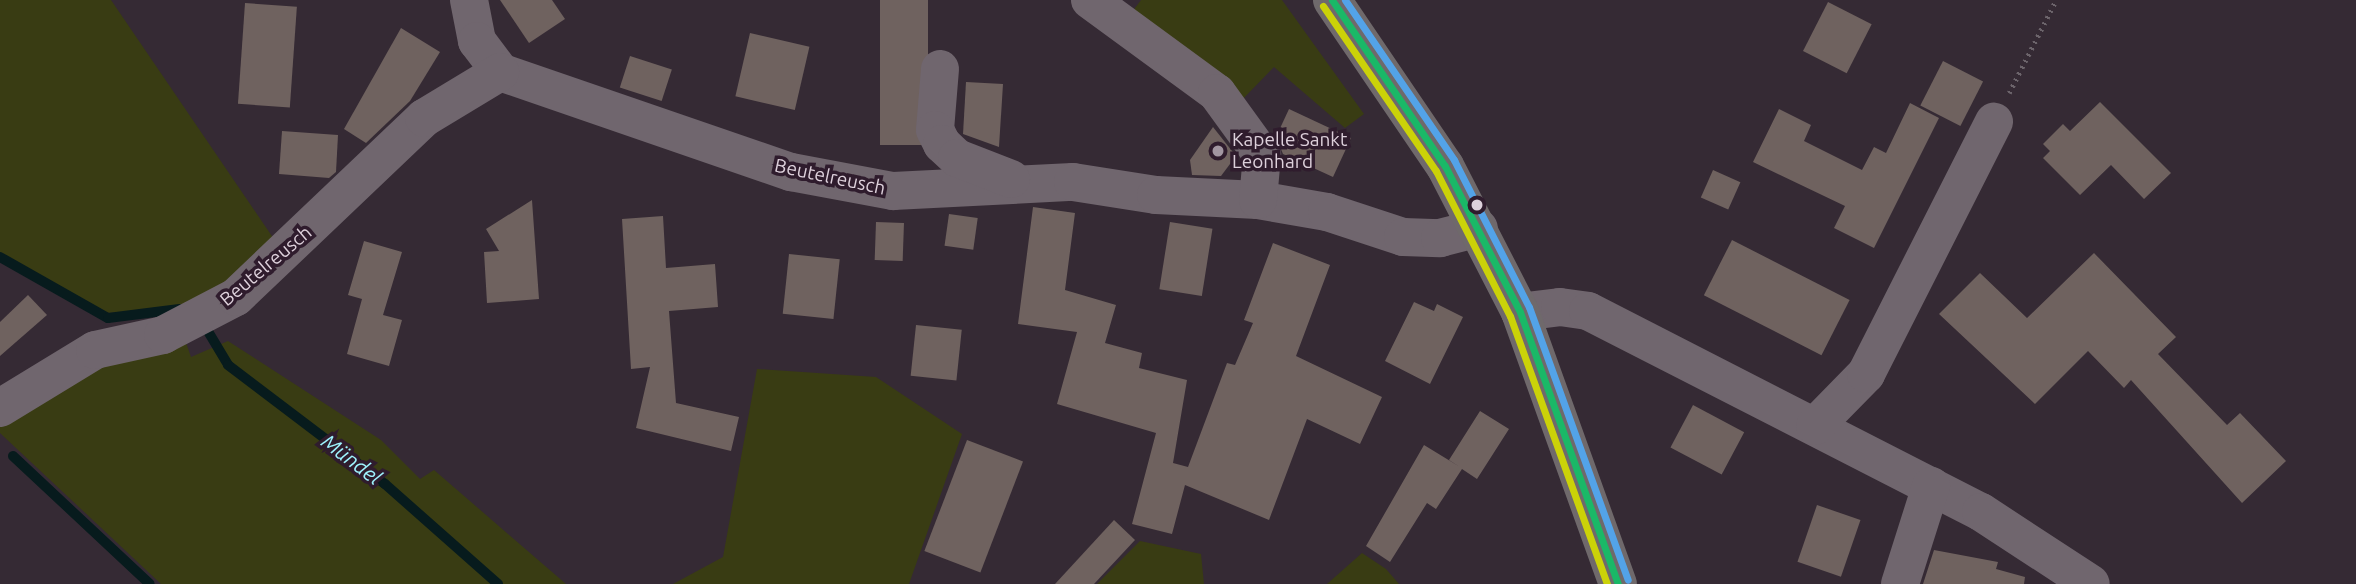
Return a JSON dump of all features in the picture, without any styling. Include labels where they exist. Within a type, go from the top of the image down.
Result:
[{"type":"main road","points":[[1332,0],[1401,96],[1479,228],[1520,312],[1618,584]]},
{"type":"street","points":[[469,0],[477,41],[500,72]]},
{"type":"street","points":[[1090,0],[1217,93],[1262,155],[1258,200]]},
{"type":"street","points":[[940,69],[935,130],[942,144],[957,158],[1011,178],[1013,184]]},
{"type":"street","name":"Beutelreusch","points":[[0,408],[95,350],[163,335],[236,297],[424,118],[500,72],[791,172],[893,191],[1073,182],[1156,195],[1258,200],[1327,212],[1403,237],[1440,238],[1479,228]]},
{"type":"street","points":[[1815,426],[1866,374],[1994,122]]},
{"type":"street","points":[[1520,312],[1560,307],[1588,311],[1981,512],[2091,584]]},
{"type":"street","points":[[1900,584],[1931,486]]},
{"type":"path","points":[[1994,122],[2056,0]]},
{"type":"green space","points":[[0,0],[111,0],[278,245],[198,306],[108,313],[0,253]]},
{"type":"green space","points":[[1141,0],[1282,0],[1364,114],[1345,128],[1274,67],[1240,102],[1132,12]]},
{"type":"green space","points":[[184,337],[191,357],[228,341],[381,440],[420,479],[434,470],[566,584],[161,584],[0,433],[0,424],[83,369]]},
{"type":"green space","points":[[757,369],[876,377],[962,434],[909,584],[673,584],[723,557]]},
{"type":"green space","points":[[1140,541],[1201,554],[1204,584],[1097,584]]},
{"type":"green space","points":[[1362,553],[1386,569],[1399,584],[1327,584]]},
{"type":"building","points":[[500,0],[552,0],[565,19],[529,43]]},
{"type":"building","points":[[880,0],[928,0],[928,145],[880,145]]},
{"type":"building","points":[[1828,2],[1872,24],[1847,73],[1803,51]]},
{"type":"building","points":[[245,3],[297,7],[290,107],[238,104]]},
{"type":"building","points":[[401,28],[440,52],[410,101],[366,143],[344,129]]},
{"type":"building","points":[[750,33],[809,47],[795,110],[735,96]]},
{"type":"building","points":[[630,56],[672,70],[662,101],[620,87]]},
{"type":"building","points":[[1943,61],[1983,81],[1960,126],[1920,106]]},
{"type":"building","points":[[966,82],[1003,84],[999,147],[963,134]]},
{"type":"building","points":[[2100,102],[2171,173],[2144,199],[2111,165],[2080,195],[2043,158],[2050,151],[2043,144],[2063,124],[2070,131]]},
{"type":"building","points":[[1910,103],[1939,118],[1874,248],[1834,228],[1845,206],[1753,162],[1779,109],[1811,125],[1804,141],[1862,170],[1874,147],[1886,153]]},
{"type":"building","points":[[1289,109],[1351,138],[1333,177],[1283,154],[1276,137]]},
{"type":"building","name":"Kapelle Sankt Leonhard","points":[[1213,127],[1236,156],[1221,176],[1192,175],[1190,160]]},
{"type":"building","points":[[282,131],[338,135],[336,172],[329,178],[279,174]]},
{"type":"building","points":[[1713,170],[1740,182],[1728,210],[1701,197]]},
{"type":"building","points":[[532,200],[539,299],[487,303],[484,252],[499,251],[486,229]]},
{"type":"building","points":[[1033,207],[1075,213],[1065,290],[1116,305],[1105,343],[1142,353],[1139,368],[1187,380],[1173,463],[1188,467],[1227,363],[1235,365],[1253,323],[1244,320],[1273,243],[1330,265],[1296,356],[1382,397],[1360,444],[1307,419],[1269,520],[1185,485],[1172,534],[1132,524],[1156,433],[1057,404],[1077,332],[1018,324]]},
{"type":"building","points":[[949,214],[978,218],[973,250],[945,246]]},
{"type":"building","points":[[663,216],[666,268],[715,264],[718,307],[669,311],[676,403],[739,417],[731,451],[636,428],[650,367],[631,369],[622,219]]},
{"type":"building","points":[[876,222],[904,223],[903,261],[875,260]]},
{"type":"building","points":[[1170,222],[1212,229],[1202,296],[1159,289]]},
{"type":"building","points":[[1732,240],[1850,300],[1821,355],[1704,295]]},
{"type":"building","points":[[364,241],[402,252],[383,315],[402,320],[389,366],[347,354],[362,299],[348,295]]},
{"type":"building","points":[[2094,253],[2176,337],[2158,354],[2227,425],[2240,413],[2286,461],[2242,503],[2131,380],[2124,388],[2088,351],[2035,404],[1939,314],[1980,273],[2027,318]]},
{"type":"building","points":[[789,254],[840,259],[833,319],[783,314]]},
{"type":"building","points":[[28,295],[47,315],[0,356],[0,322]]},
{"type":"building","points":[[1414,302],[1434,311],[1437,304],[1463,317],[1430,384],[1385,361]]},
{"type":"building","points":[[916,325],[962,330],[956,381],[911,376]]},
{"type":"building","points":[[1693,405],[1744,432],[1722,475],[1670,447]]},
{"type":"building","points":[[1480,411],[1509,429],[1477,479],[1462,469],[1436,509],[1427,503],[1390,562],[1366,546],[1424,445],[1460,467],[1449,460]]},
{"type":"building","points":[[967,440],[1023,462],[980,573],[924,551]]},
{"type":"building","points":[[1817,505],[1860,520],[1841,577],[1797,562]]},
{"type":"building","points":[[1114,520],[1135,540],[1094,584],[1055,584]]},
{"type":"building","points":[[1934,550],[1998,562],[1996,569],[2025,577],[2024,584],[1923,584]]},
{"type":"waterway","points":[[0,257],[108,318],[179,309]]},
{"type":"waterway","name":"Mündel","points":[[209,333],[228,365],[385,484],[498,584]]},
{"type":"waterway","points":[[13,456],[150,584]]},
{"type":"transit line","points":[[1332,0],[1445,166],[1520,312],[1618,584]]},
{"type":"transit line","points":[[1345,0],[1454,160],[1529,307],[1628,580]]},
{"type":"transit line","points":[[1323,6],[1436,171],[1510,316],[1607,584]]},
{"type":"place","name":"Kapelle Sankt Leonhard","points":[[1218,151]]}]
